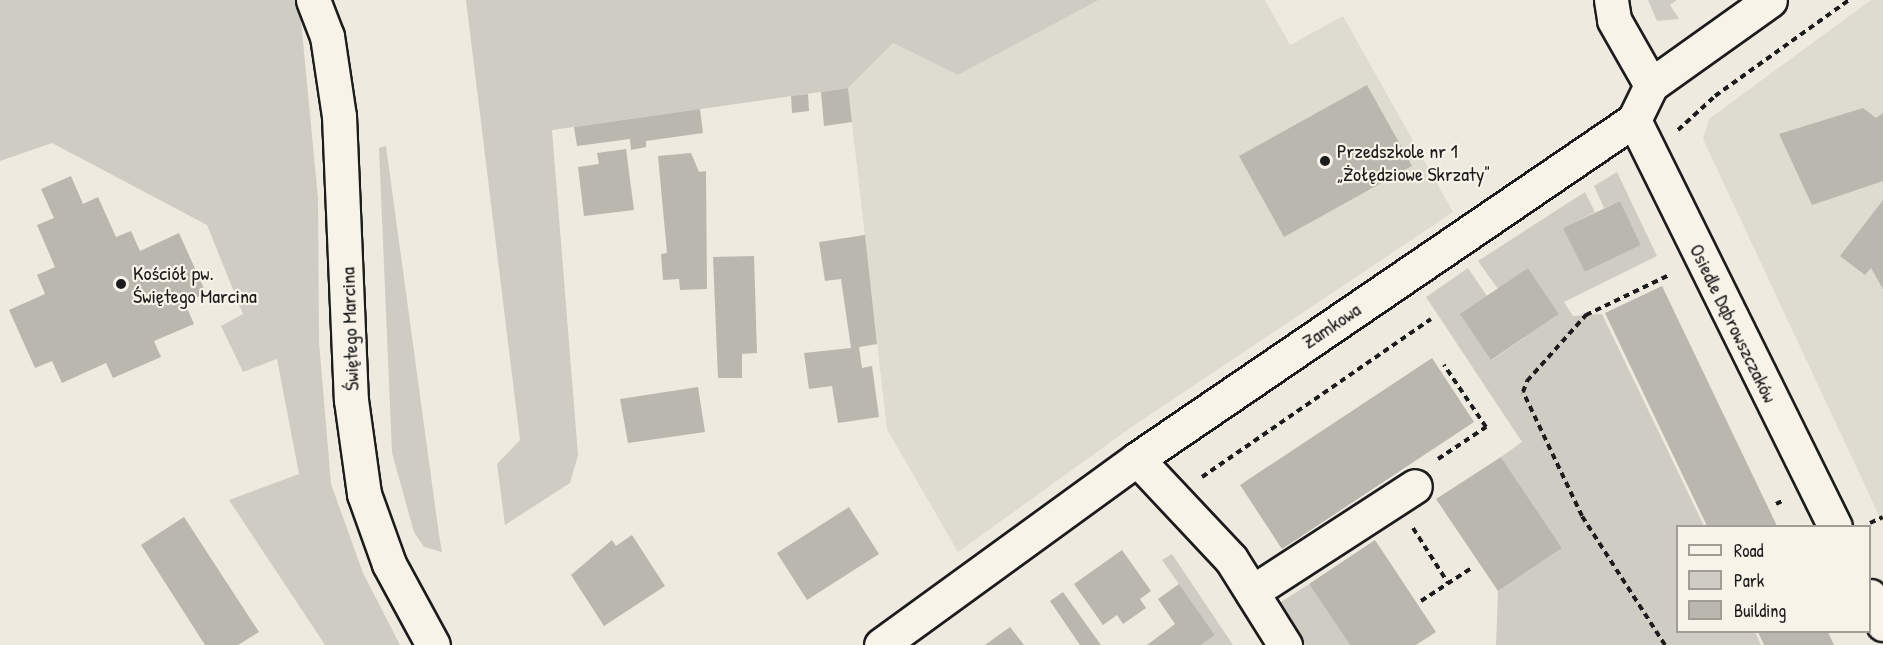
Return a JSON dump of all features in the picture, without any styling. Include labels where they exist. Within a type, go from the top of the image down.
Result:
[{"type":"street","name":"Świętego Marcina","points":[[313,0],[327,36],[339,116],[351,400],[364,494],[389,564],[433,645]]},
{"type":"street","points":[[1611,0],[1614,20],[1652,85]]},
{"type":"street","name":"Zamkowa","points":[[881,645],[1137,459],[1634,120],[1652,85],[1770,0]]},
{"type":"street","name":"Osiedle Dąbrowszczaków","points":[[1634,120],[1835,525]]},
{"type":"street","points":[[1137,459],[1173,497],[1252,592],[1285,645]]},
{"type":"street","points":[[1252,592],[1421,476]]},
{"type":"street","points":[[1871,600],[1883,624]]},
{"type":"path","points":[[1715,96],[1849,0]]},
{"type":"path","points":[[1665,645],[1582,516],[1523,392],[1527,381],[1586,315],[1674,272]]},
{"type":"path","points":[[1173,497],[1431,319]]},
{"type":"path","points":[[1421,476],[1486,428],[1444,365]]},
{"type":"path","points":[[1406,518],[1448,583]]},
{"type":"path","points":[[1421,601],[1473,567]]},
{"type":"shaded area","points":[[1099,0],[1265,0],[1290,45],[1343,16],[1453,212],[1133,426],[958,552],[887,429],[848,88],[893,43],[958,75]]},
{"type":"shaded area","points":[[1871,0],[1883,0],[1883,524],[1703,139],[1709,119]]},
{"type":"green space","points":[[0,0],[299,0],[318,198],[319,342],[331,484],[363,573],[400,645],[325,645],[229,500],[299,474],[277,359],[243,372],[221,326],[243,314],[207,225],[52,143],[0,161]]},
{"type":"green space","points":[[466,0],[1099,0],[958,75],[893,43],[848,88],[552,130],[578,455],[570,483],[505,525],[497,464],[520,440]]},
{"type":"green space","points":[[1648,0],[1677,0],[1670,5],[1679,19],[1657,21]]},
{"type":"green space","points":[[386,146],[442,552],[424,547],[414,532],[392,453],[379,148]]},
{"type":"green space","points":[[1617,172],[1657,256],[1564,302],[1573,316],[1602,314],[1704,525],[1676,525],[1676,633],[1755,633],[1761,645],[1496,645],[1498,591],[1562,548],[1501,457],[1522,442],[1426,297],[1468,268],[1487,296],[1492,360],[1559,314],[1528,268],[1498,289],[1478,261],[1585,192],[1595,212],[1564,228],[1585,272],[1641,245],[1620,201],[1604,208],[1594,186]]},
{"type":"green space","points":[[1172,554],[1233,645],[1201,645],[1215,635],[1162,560]]},
{"type":"green space","points":[[1309,584],[1350,645],[1306,645],[1278,604]]},
{"type":"building","name":"Przedszkole nr 1 „Żołędziowe Skrzaty\"","points":[[1367,85],[1412,166],[1284,237],[1239,156]]},
{"type":"building","points":[[848,88],[852,122],[824,126],[821,92]]},
{"type":"building","points":[[808,94],[809,111],[792,113],[791,96]]},
{"type":"building","points":[[1863,108],[1876,118],[1883,113],[1883,181],[1812,205],[1779,134]]},
{"type":"building","points":[[700,109],[703,133],[646,141],[646,147],[631,150],[630,139],[577,146],[574,127]]},
{"type":"building","points":[[626,149],[634,210],[584,216],[578,167],[599,164],[597,153]]},
{"type":"building","points":[[691,153],[699,172],[706,171],[707,289],[680,290],[679,279],[663,280],[661,254],[667,253],[658,156]]},
{"type":"building","name":"Kościół pw. Świętego Marcina","points":[[71,176],[83,204],[98,197],[116,237],[131,231],[140,251],[179,233],[206,293],[185,303],[194,324],[154,341],[161,357],[113,378],[106,363],[62,383],[52,361],[35,368],[9,310],[45,294],[37,275],[55,267],[37,225],[54,218],[41,189]]},
{"type":"building","points":[[1883,200],[1883,289],[1871,268],[1865,275],[1840,256]]},
{"type":"building","points":[[1620,201],[1641,245],[1585,272],[1563,228]]},
{"type":"building","points":[[865,235],[877,344],[859,347],[862,368],[872,366],[879,417],[838,423],[832,386],[809,389],[804,353],[851,348],[841,279],[825,281],[819,242]]},
{"type":"building","points":[[754,256],[757,353],[742,354],[742,378],[718,378],[713,257]]},
{"type":"building","points":[[1528,268],[1559,314],[1491,360],[1460,314]]},
{"type":"building","points":[[1662,286],[1777,525],[1707,525],[1605,313]]},
{"type":"building","points":[[1432,358],[1474,422],[1282,549],[1240,485]]},
{"type":"building","points":[[698,387],[705,432],[628,443],[620,399]]},
{"type":"building","points":[[1501,457],[1562,548],[1498,591],[1436,499]]},
{"type":"building","points":[[849,507],[879,554],[807,600],[777,553]]},
{"type":"building","points":[[184,517],[259,632],[238,645],[205,645],[141,545]]},
{"type":"building","points":[[632,535],[665,586],[604,626],[571,575],[612,540],[616,546]]},
{"type":"building","points":[[1375,540],[1436,632],[1416,645],[1350,645],[1309,584]]},
{"type":"building","points":[[1122,550],[1151,591],[1140,599],[1146,608],[1123,624],[1117,615],[1103,625],[1074,584]]},
{"type":"building","points":[[1179,584],[1215,635],[1201,645],[1147,645],[1175,624],[1158,599]]},
{"type":"building","points":[[1063,592],[1101,645],[1080,645],[1050,601]]},
{"type":"building","points":[[1010,627],[1024,645],[985,645]]},
{"type":"building","points":[[1758,633],[1828,633],[1834,645],[1764,645]]},
{"type":"place","name":"Przedszkole nr 1 „Żołędziowe Skrzaty\"","points":[[1325,161]]},
{"type":"place","name":"Kościół pw. Świętego Marcina","points":[[121,284]]}]
